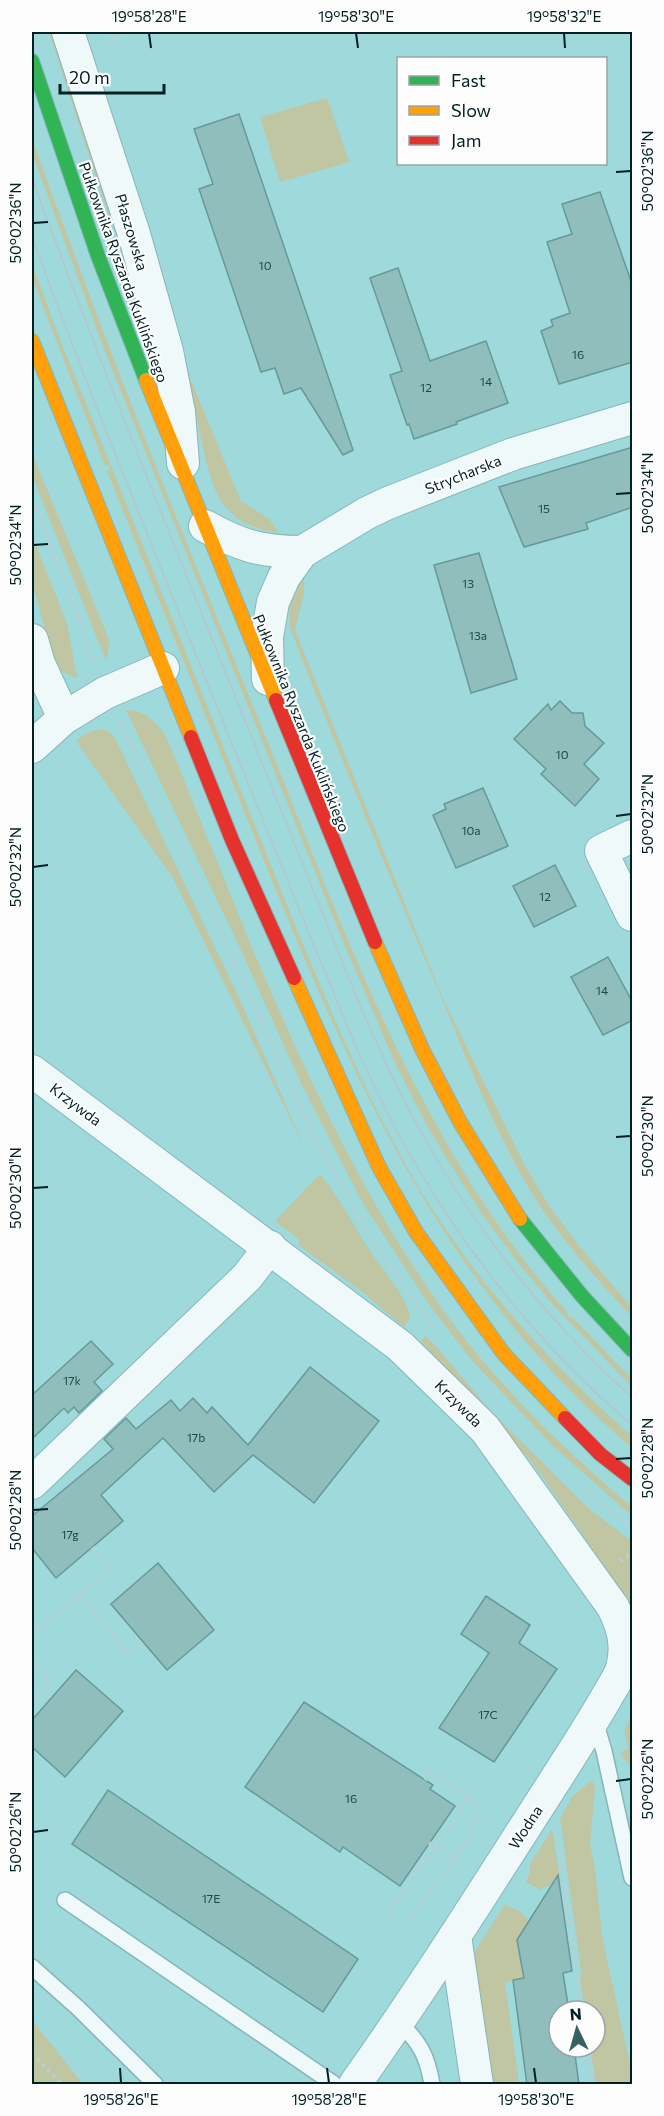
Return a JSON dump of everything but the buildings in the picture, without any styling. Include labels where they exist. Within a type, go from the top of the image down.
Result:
[{"type":"main road","name":"Pułkownika Ryszarda Kuklińskiego","points":[[32,61],[98,256],[268,683],[388,975],[460,1122],[524,1224],[582,1296],[633,1350]]},
{"type":"main road","points":[[32,341],[252,884],[379,1167],[416,1232],[504,1354],[600,1454],[633,1479]]},
{"type":"street","name":"Płaszowska","points":[[68,32],[134,234],[167,351],[179,412],[184,473]]},
{"type":"street","name":"Strycharska","points":[[268,683],[267,637],[273,602],[284,577],[302,552],[388,503],[513,454],[633,418]]},
{"type":"street","points":[[205,526],[230,540],[255,549],[302,552]]},
{"type":"street","points":[[32,640],[39,664],[64,718]]},
{"type":"street","points":[[32,747],[64,718],[105,693],[163,668]]},
{"type":"street","points":[[633,836],[601,851],[633,915]]},
{"type":"street","name":"Krzywda","points":[[32,1071],[400,1346],[485,1430],[613,1607],[620,1622],[625,1638],[622,1670],[594,1718]]},
{"type":"street","points":[[32,1483],[247,1277],[270,1247]]},
{"type":"street","name":"Wodna","points":[[355,2085],[399,2022],[594,1718]]},
{"type":"street","points":[[455,1936],[477,2085]]},
{"type":"lane","points":[[594,1718],[604,1751],[633,1878]]},
{"type":"lane","points":[[65,1900],[334,2085]]},
{"type":"lane","points":[[32,1967],[78,2008],[155,2085]]},
{"type":"lane","points":[[399,2022],[417,2040],[429,2068],[432,2085]]},
{"type":"path","points":[[105,44],[123,32]]},
{"type":"path","points":[[32,501],[67,585],[94,663]]},
{"type":"path","points":[[32,1636],[110,1569],[92,1547]]},
{"type":"path","points":[[80,1594],[128,1652],[142,1641]]},
{"type":"path","points":[[32,1660],[50,1682],[32,1703]]},
{"type":"path","points":[[413,1916],[476,1825],[473,1800],[431,1772],[425,1780]]},
{"type":"path","points":[[389,1914],[468,1797]]},
{"type":"path","points":[[558,1836],[580,1999]]},
{"type":"path","points":[[429,1843],[470,1869]]},
{"type":"path","points":[[32,2053],[62,2085]]},
{"type":"path","points":[[589,2059],[592,2085]]},
{"type":"green space","points":[[49,32],[54,32],[139,298],[101,193]]},
{"type":"green space","points":[[327,98],[349,162],[280,182],[260,117]]},
{"type":"green space","points":[[32,139],[169,500],[329,895],[394,1043],[431,1115],[471,1184],[517,1250],[570,1318],[572,1317],[632,1379],[632,1387],[554,1306],[482,1214],[426,1124],[394,1061],[340,934],[105,352],[32,153]]},
{"type":"green space","points":[[32,263],[59,337],[299,935],[341,1033],[386,1128],[433,1210],[483,1280],[539,1346],[632,1436],[632,1448],[564,1384],[503,1314],[451,1241],[404,1164],[362,1084],[323,1002],[287,917],[125,516],[107,471],[110,469],[108,464],[105,466],[32,278]]},
{"type":"green space","points":[[185,366],[241,501],[269,519],[279,533],[259,529],[243,522],[222,502],[210,474]]},
{"type":"green space","points":[[32,453],[108,637],[106,661],[33,478]]},
{"type":"green space","points":[[32,536],[67,623],[77,678],[61,671],[51,651],[32,583]]},
{"type":"green space","points":[[304,579],[304,594],[295,630],[443,999],[524,1164],[549,1206],[580,1247],[632,1308],[632,1317],[585,1265],[542,1209],[509,1153],[481,1093],[291,631],[289,617],[291,604]]},
{"type":"green space","points":[[126,710],[137,711],[147,716],[163,732],[291,1037],[357,1172],[408,1258],[479,1357],[527,1410],[632,1507],[632,1516],[555,1448],[474,1363],[430,1306],[362,1202],[299,1079],[240,948]]},
{"type":"green space","points":[[103,729],[116,740],[241,1002],[305,1149],[173,878],[76,741],[88,732]]},
{"type":"green space","points":[[320,1174],[405,1302],[410,1318],[404,1327],[360,1290],[298,1245],[300,1240],[275,1221]]},
{"type":"green space","points":[[425,1336],[488,1408],[586,1506],[632,1542],[632,1606],[526,1455],[421,1341]]},
{"type":"green space","points":[[632,1714],[632,1769],[620,1753],[629,1748],[625,1731]]},
{"type":"green space","points":[[592,1780],[595,1788],[590,1844],[602,1936],[632,2074],[632,2084],[596,2084],[592,2059],[607,2059],[607,1999],[583,1999],[560,1818],[573,1796]]},
{"type":"green space","points":[[552,1829],[561,1884],[543,1887],[541,1890],[526,1882],[530,1864]]},
{"type":"green space","points":[[561,1892],[572,1971],[505,1982],[519,2084],[489,2084],[471,1958],[505,1904],[521,1912],[529,1921],[546,1894]]},
{"type":"green space","points":[[32,2020],[83,2084],[32,2084]]},
{"type":"tram line","points":[[32,178],[164,520],[349,978],[411,1115],[447,1177],[494,1245],[545,1309],[632,1398]]},
{"type":"tram line","points":[[32,237],[103,424],[263,821],[342,1014],[385,1109],[433,1193],[510,1300],[568,1365],[632,1425]]},
{"type":"traffic: fast","points":[[32,61],[98,256],[146,380]]},
{"type":"traffic: fast","points":[[520,1219],[582,1296],[632,1350]]},
{"type":"traffic: slow","points":[[32,341],[191,737]]},
{"type":"traffic: slow","points":[[146,380],[276,700]]},
{"type":"traffic: slow","points":[[375,942],[422,1049],[460,1122],[520,1219]]},
{"type":"traffic: slow","points":[[294,978],[379,1167],[416,1232],[504,1354],[565,1418]]},
{"type":"traffic: jam","points":[[276,700],[375,942]]},
{"type":"traffic: jam","points":[[191,737],[232,840],[294,978]]},
{"type":"traffic: jam","points":[[565,1418],[600,1454],[632,1479]]}]
